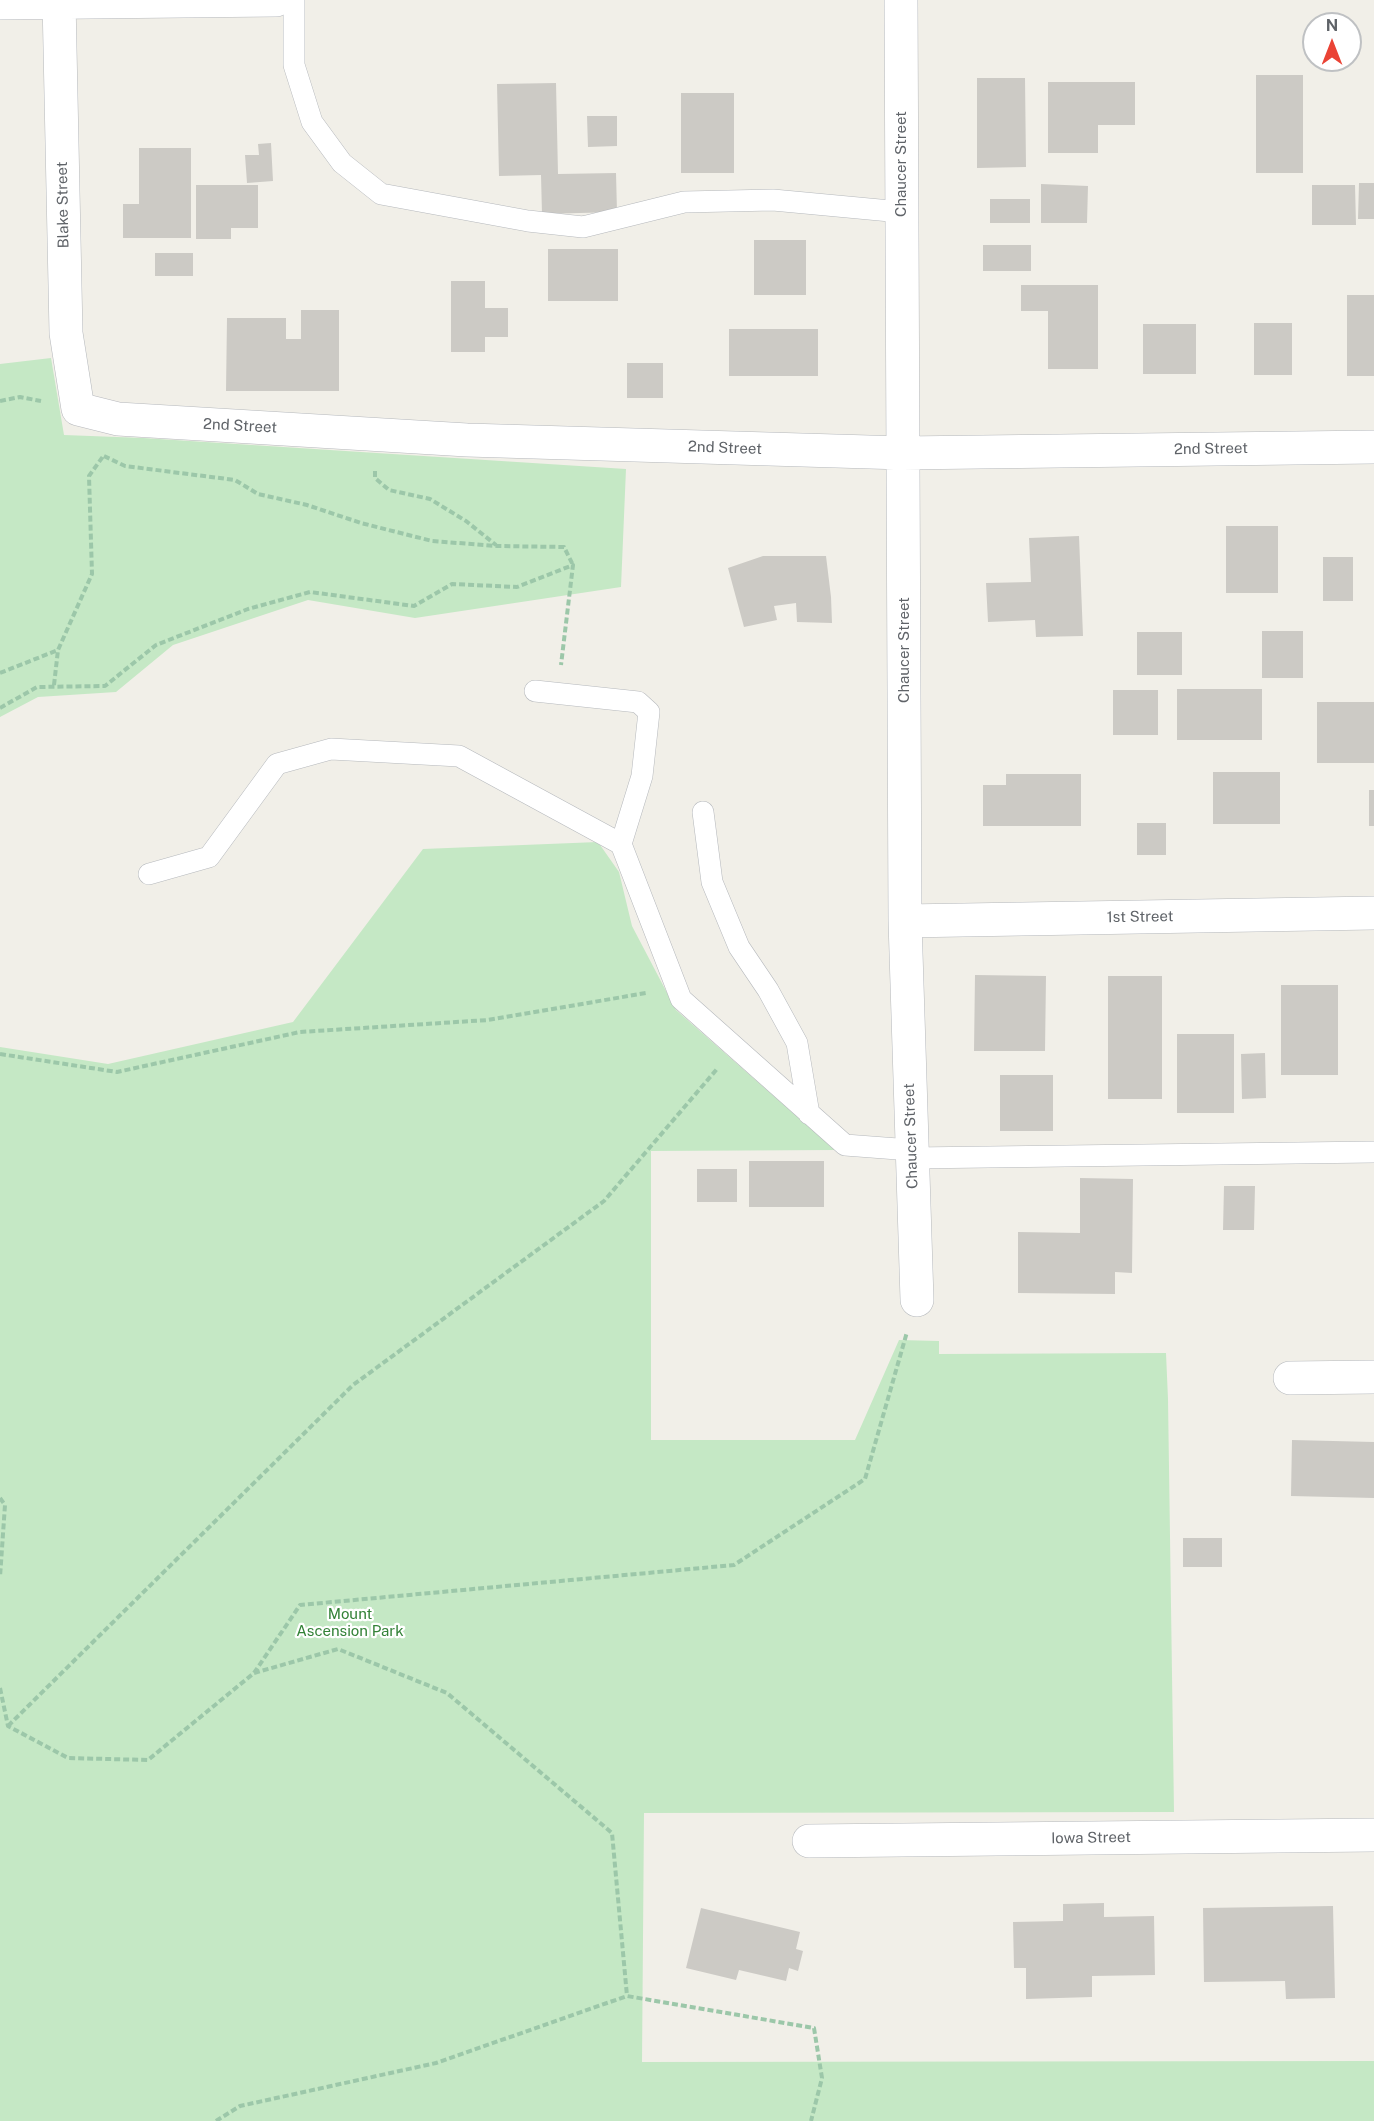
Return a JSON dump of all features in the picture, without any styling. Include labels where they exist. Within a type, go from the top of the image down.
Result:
[{"type":"street","points":[[0,3],[276,0]]},
{"type":"street","name":"Chaucer Street","points":[[901,0],[905,921],[917,1300]]},
{"type":"street","name":"Blake Street","points":[[59,1],[66,333],[78,409]]},
{"type":"street","name":"2nd Street","points":[[78,409],[118,419],[479,440],[903,453],[1374,447]]},
{"type":"street","name":"1st Street","points":[[905,921],[1374,913]]},
{"type":"street","points":[[1290,1378],[1374,1377]]},
{"type":"street","name":"Iowa Street","points":[[809,1841],[1374,1835]]},
{"type":"lane","points":[[294,0],[294,65],[312,122],[342,163],[381,194],[528,221],[584,227],[684,202],[773,200],[901,212]]},
{"type":"lane","points":[[535,691],[638,702],[649,712],[642,776],[621,844],[681,999],[844,1146],[911,1154],[1374,1152]]},
{"type":"lane","points":[[149,874],[209,857],[277,764],[331,749],[459,756],[621,844]]},
{"type":"lane","points":[[703,812],[712,882],[739,947],[768,990],[797,1043],[809,1114]]},
{"type":"path","points":[[78,409],[104,456],[125,466],[235,480],[258,494],[308,505],[361,523],[432,541],[497,546],[564,547],[573,566],[557,693]]},
{"type":"path","points":[[376,434],[375,477],[382,484],[389,490],[430,499],[466,521],[497,546]]},
{"type":"path","points":[[54,685],[58,650],[92,574],[89,476],[104,456]]},
{"type":"path","points":[[0,708],[37,687],[105,686],[156,645],[248,609],[310,591],[414,606],[452,584],[517,586],[573,566]]},
{"type":"path","points":[[0,673],[58,650]]},
{"type":"path","points":[[0,1054],[117,1072],[300,1032],[488,1020],[677,987]]},
{"type":"path","points":[[8,1726],[353,1385],[604,1201],[735,1048]]},
{"type":"path","points":[[8,1726],[68,1758],[148,1760],[254,1673],[300,1605],[734,1565],[865,1479],[917,1300]]},
{"type":"path","points":[[0,1498],[5,1506],[0,1577]]},
{"type":"path","points":[[254,1673],[338,1649],[447,1693],[612,1833],[627,1996]]},
{"type":"path","points":[[0,1688],[8,1726]]},
{"type":"path","points":[[216,2121],[240,2106],[436,2062],[627,1996],[814,2028],[822,2078],[811,2121]]},
{"type":"green space","points":[[51,358],[64,435],[626,469],[621,587],[415,618],[308,600],[173,645],[116,692],[38,697],[0,717],[0,364]]},
{"type":"green space","name":"Mount Ascension Park","points":[[598,842],[619,872],[632,926],[676,1010],[835,1150],[651,1151],[651,1440],[855,1440],[899,1340],[939,1341],[939,1354],[1166,1353],[1168,1399],[1174,1812],[644,1813],[642,2062],[1374,2061],[1374,2121],[0,2121],[0,1047],[108,1064],[293,1022],[423,849]]},
{"type":"building","points":[[1256,75],[1303,75],[1303,173],[1256,173]]},
{"type":"building","points":[[977,78],[1025,78],[1026,167],[977,168]]},
{"type":"building","points":[[1048,82],[1135,82],[1135,125],[1098,125],[1098,153],[1048,153]]},
{"type":"building","points":[[556,83],[558,174],[616,173],[617,212],[542,214],[541,175],[499,176],[497,84]]},
{"type":"building","points":[[681,93],[734,93],[734,173],[681,173]]},
{"type":"building","points":[[587,116],[617,116],[617,146],[588,147]]},
{"type":"building","points":[[271,143],[273,181],[247,183],[245,155],[259,155],[258,144]]},
{"type":"building","points":[[139,148],[191,148],[191,238],[123,238],[123,204],[139,204]]},
{"type":"building","points":[[1359,183],[1374,183],[1374,219],[1358,219]]},
{"type":"building","points":[[1041,184],[1088,186],[1087,223],[1041,223]]},
{"type":"building","points":[[196,185],[258,185],[258,228],[231,228],[231,239],[196,239]]},
{"type":"building","points":[[1312,185],[1355,185],[1356,225],[1312,225]]},
{"type":"building","points":[[990,199],[1030,199],[1030,223],[990,223]]},
{"type":"building","points":[[754,240],[806,240],[806,295],[754,295]]},
{"type":"building","points":[[983,245],[1031,245],[1031,271],[983,271]]},
{"type":"building","points":[[548,249],[618,249],[618,301],[548,301]]},
{"type":"building","points":[[155,253],[193,253],[193,276],[155,276]]},
{"type":"building","points":[[451,281],[485,281],[485,308],[508,308],[508,337],[485,337],[485,352],[451,352]]},
{"type":"building","points":[[1021,285],[1098,285],[1098,369],[1048,369],[1048,311],[1021,311]]},
{"type":"building","points":[[1347,295],[1374,295],[1374,376],[1347,376]]},
{"type":"building","points":[[301,310],[339,310],[339,391],[226,391],[227,318],[286,318],[286,339],[301,339]]},
{"type":"building","points":[[1254,323],[1292,323],[1292,375],[1254,375]]},
{"type":"building","points":[[1143,324],[1196,324],[1196,374],[1143,374]]},
{"type":"building","points":[[729,329],[818,329],[818,376],[729,376]]},
{"type":"building","points":[[627,363],[663,363],[663,398],[627,398]]},
{"type":"building","points":[[1226,526],[1278,526],[1278,593],[1226,593]]},
{"type":"building","points":[[1079,536],[1083,636],[1036,637],[1035,620],[988,622],[986,583],[1031,582],[1029,538]]},
{"type":"building","points":[[763,556],[826,556],[832,623],[797,622],[796,603],[774,606],[777,620],[744,627],[728,568]]},
{"type":"building","points":[[1323,557],[1353,557],[1353,601],[1323,601]]},
{"type":"building","points":[[1262,631],[1303,631],[1303,678],[1262,678]]},
{"type":"building","points":[[1137,632],[1182,632],[1182,675],[1137,675]]},
{"type":"building","points":[[1177,689],[1262,689],[1262,740],[1177,740]]},
{"type":"building","points":[[1113,690],[1158,690],[1158,735],[1113,735]]},
{"type":"building","points":[[1317,702],[1374,702],[1374,763],[1317,763]]},
{"type":"building","points":[[1213,772],[1280,772],[1280,824],[1213,824]]},
{"type":"building","points":[[1006,774],[1081,774],[1081,826],[983,826],[983,785],[1006,785]]},
{"type":"building","points":[[1369,790],[1374,790],[1374,826],[1369,826]]},
{"type":"building","points":[[1137,823],[1166,823],[1166,855],[1137,855]]},
{"type":"building","points":[[975,975],[1046,976],[1045,1051],[974,1051]]},
{"type":"building","points":[[1108,976],[1162,976],[1162,1099],[1108,1099]]},
{"type":"building","points":[[1281,985],[1338,985],[1338,1075],[1281,1075]]},
{"type":"building","points":[[1177,1034],[1234,1034],[1234,1113],[1177,1113]]},
{"type":"building","points":[[1265,1053],[1266,1098],[1242,1099],[1241,1054]]},
{"type":"building","points":[[1000,1075],[1053,1075],[1053,1131],[1000,1131]]},
{"type":"building","points":[[749,1161],[824,1161],[824,1207],[749,1207]]},
{"type":"building","points":[[697,1169],[737,1169],[737,1202],[697,1202]]},
{"type":"building","points":[[1080,1178],[1133,1179],[1132,1273],[1115,1272],[1115,1294],[1018,1293],[1018,1232],[1080,1233]]},
{"type":"building","points":[[1224,1186],[1255,1186],[1254,1230],[1223,1230]]},
{"type":"building","points":[[1292,1440],[1374,1442],[1374,1498],[1291,1496]]},
{"type":"building","points":[[1183,1538],[1222,1538],[1222,1567],[1183,1567]]},
{"type":"building","points":[[1104,1903],[1104,1917],[1154,1916],[1155,1975],[1092,1976],[1092,1997],[1026,1999],[1026,1968],[1014,1968],[1013,1922],[1063,1921],[1063,1904]]},
{"type":"building","points":[[1333,1906],[1335,1998],[1286,1999],[1285,1981],[1204,1982],[1203,1908]]},
{"type":"building","points":[[701,1908],[800,1932],[796,1949],[803,1951],[798,1971],[789,1968],[786,1981],[739,1970],[736,1980],[686,1968]]}]
